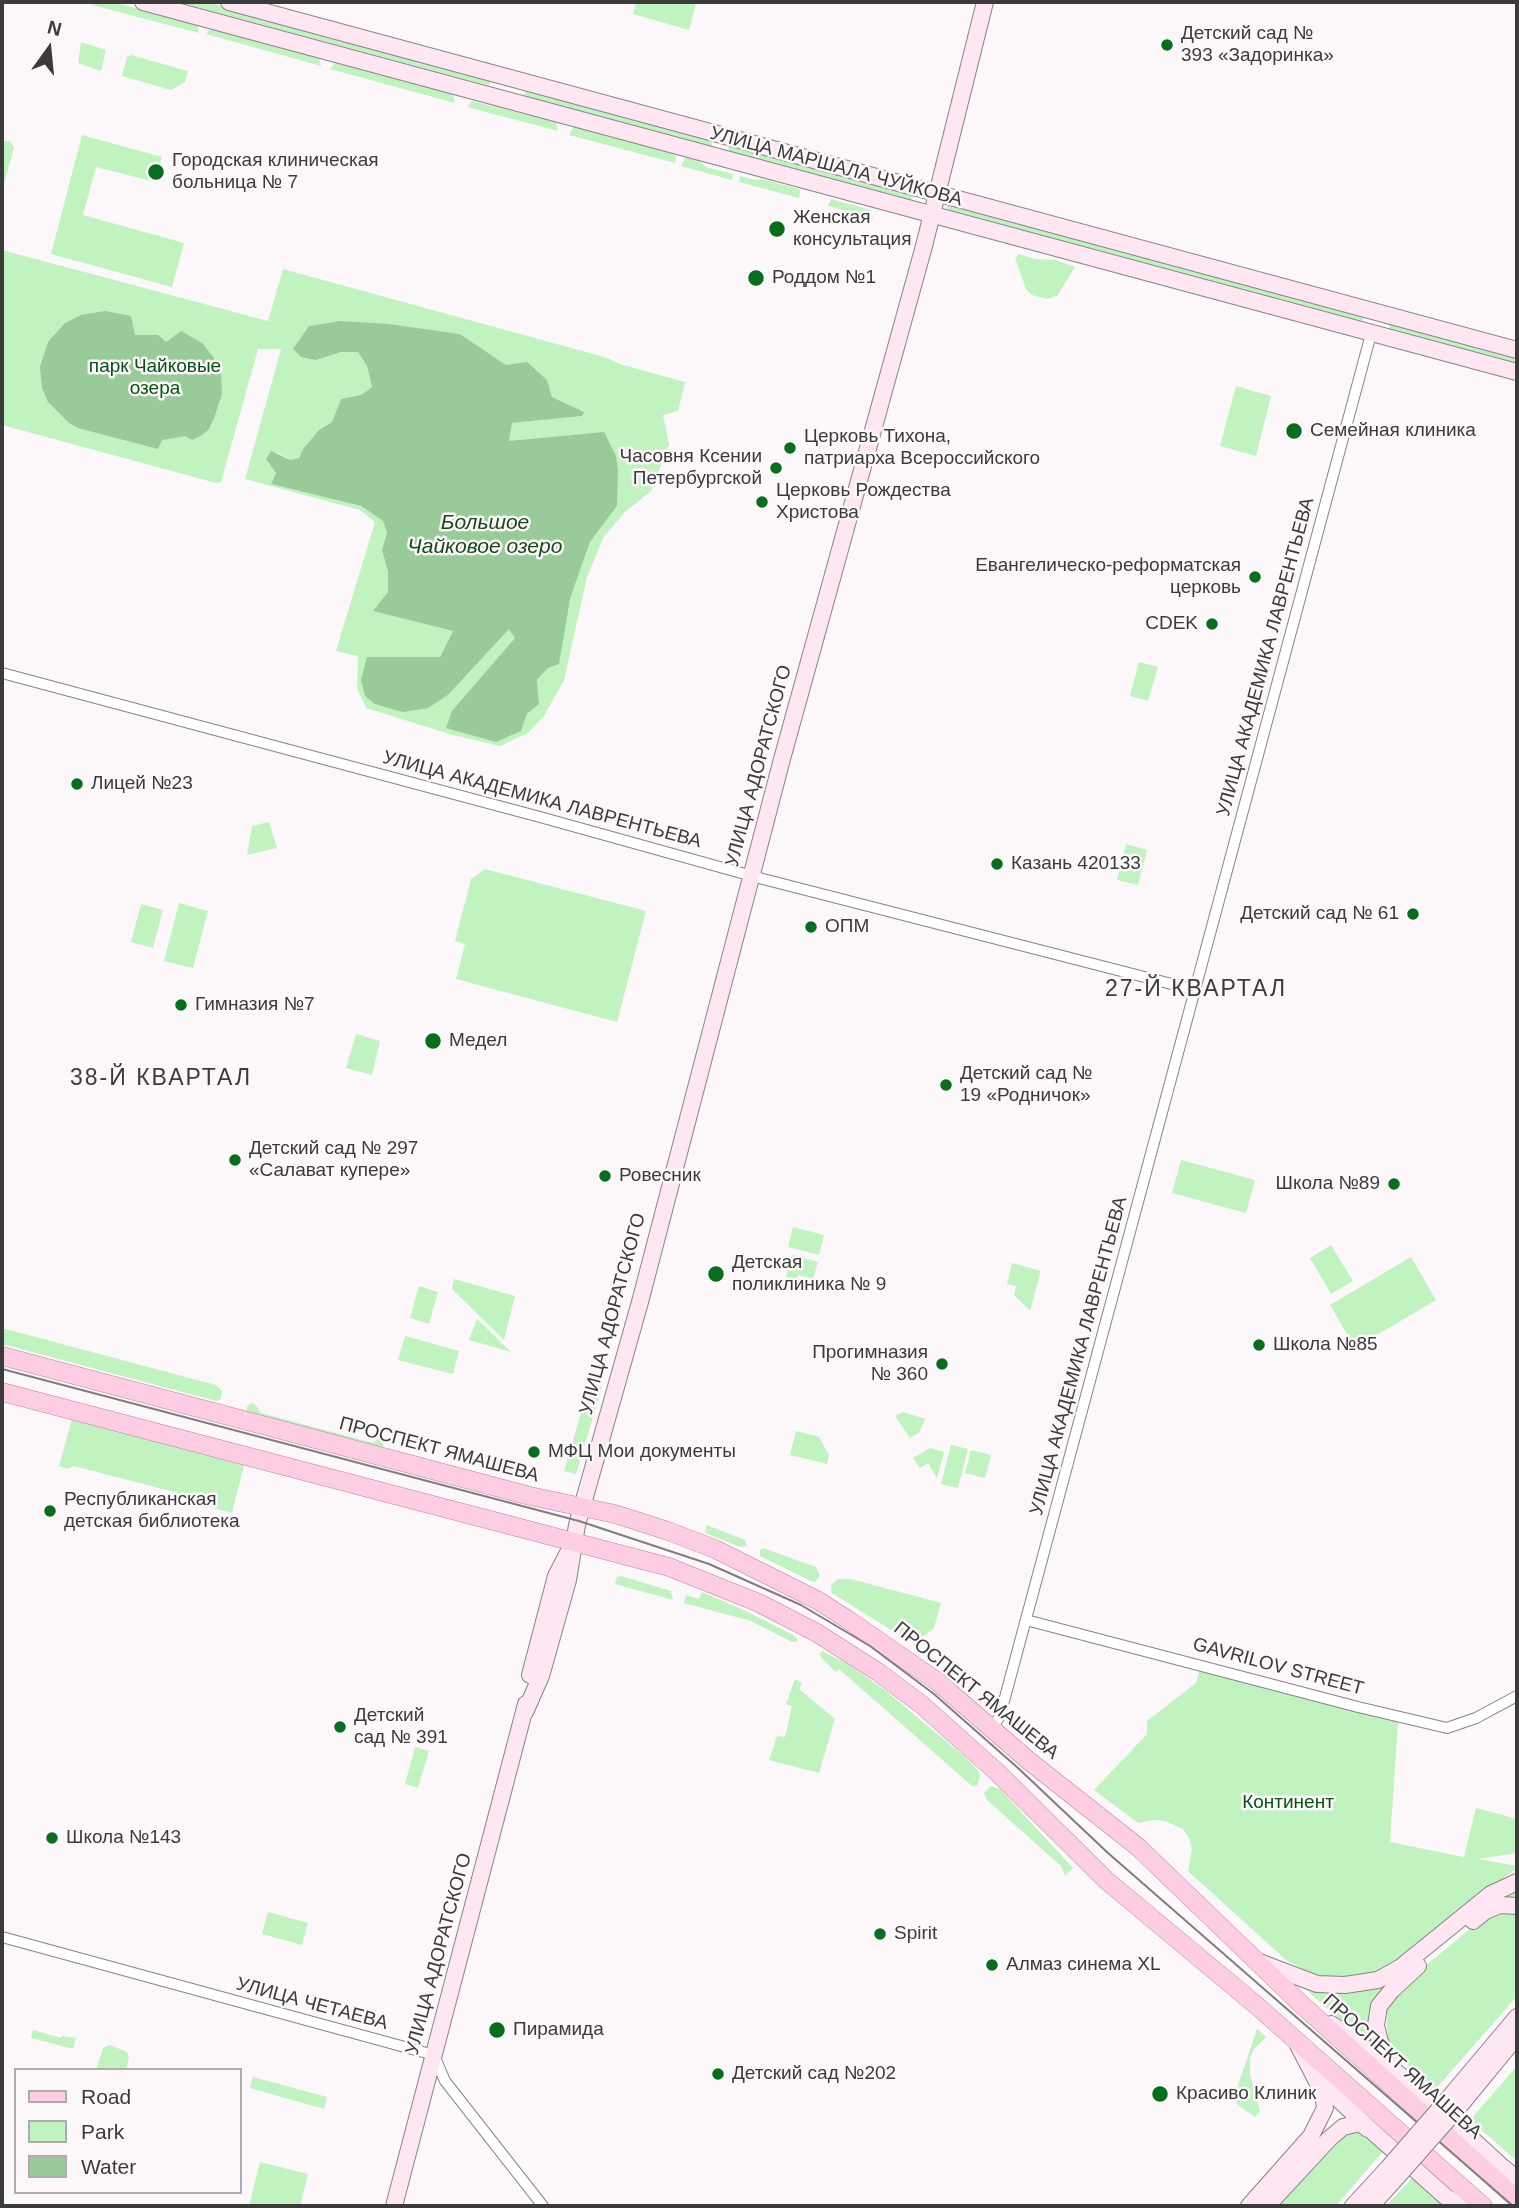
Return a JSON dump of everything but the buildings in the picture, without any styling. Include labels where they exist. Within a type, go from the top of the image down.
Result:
[{"type":"main road","name":"УЛИЦА МАРШАЛА ЧУЙКОВА","points":[[143,2],[1517,372]]},
{"type":"main road","name":"УЛИЦА МАРШАЛА ЧУЙКОВА","points":[[229,2],[1517,350]]},
{"type":"main road","name":"УЛИЦА АДОРАТСКОГО","points":[[394,2206],[524,1712],[531,1672],[556,1576],[573,1542],[637,1312],[751,876],[932,215],[985,2]]},
{"type":"main road","points":[[517,103],[523,80]]},
{"type":"main road","points":[[716,156],[721,134]]},
{"type":"main road","points":[[1371,334],[1377,312]]},
{"type":"main road","name":"ПРОСПЕКТ ЯМАШЕВА","points":[[2,1356],[530,1496],[615,1514],[680,1535],[746,1563],[817,1600],[938,1682],[1138,1847],[1301,2004],[1517,2199]]},
{"type":"main road","points":[[2,1392],[653,1562],[702,1578],[817,1633],[868,1665],[922,1705],[998,1773],[1106,1880],[1232,1984],[1483,2206]]},
{"type":"main road","points":[[1254,1960],[1318,1983],[1345,1985],[1378,1980],[1401,1967],[1491,1894],[1517,1882]]},
{"type":"main road","points":[[1400,2075],[1380,2042],[1376,2025],[1379,2006],[1404,1978],[1485,1911],[1500,1905],[1517,1906]]},
{"type":"main road","points":[[1301,2004],[1355,2040],[1400,2075],[1517,2179]]},
{"type":"main road","points":[[1453,2103],[1484,2050],[1517,2010]]},
{"type":"main road","points":[[1471,2070],[1517,2017]]},
{"type":"main road","points":[[1371,2206],[1394,2172],[1453,2103],[1517,2036]]},
{"type":"main road","points":[[1249,2206],[1311,2136],[1325,2108],[1323,2092],[1295,2039]]},
{"type":"main road","points":[[1317,2079],[1450,2202],[1462,2206]]},
{"type":"main road","points":[[1267,2206],[1343,2127],[1360,2123],[1373,2132]]},
{"type":"main road","points":[[1500,2165],[1517,2186]]},
{"type":"main road","points":[[1353,2206],[1394,2172]]},
{"type":"street","name":"УЛИЦА АКАДЕМИКА ЛАВРЕНТЬЕВА","points":[[992,1728],[1000,1716],[1371,334]]},
{"type":"street","name":"УЛИЦА АКАДЕМИКА ЛАВРЕНТЬЕВА","points":[[2,673],[751,876],[1195,990]]},
{"type":"street","name":"GAVRILOV STREET","points":[[1026,1620],[1447,1728],[1476,1718],[1517,1696]]},
{"type":"street","name":"УЛИЦА ЧЕТАЕВА","points":[[2,1937],[434,2055]]},
{"type":"street","points":[[434,2055],[445,2081],[543,2206]]},
{"type":"green space","points":[[94,2],[113,2],[197,24],[199,33],[92,5]]},
{"type":"green space","points":[[177,2],[207,2],[490,78],[491,83],[487,85]]},
{"type":"green space","points":[[636,2],[696,3],[689,30],[633,14]]},
{"type":"green space","points":[[211,28],[319,57],[321,66],[206,34]]},
{"type":"green space","points":[[81,42],[106,50],[101,71],[78,63]]},
{"type":"green space","points":[[131,55],[188,71],[185,82],[171,90],[122,76],[127,57]]},
{"type":"green space","points":[[335,63],[453,94],[455,103],[330,69]]},
{"type":"green space","points":[[525,91],[711,140],[712,144],[711,147],[524,98]]},
{"type":"green space","points":[[472,101],[556,122],[558,131],[467,107]]},
{"type":"green space","points":[[580,126],[674,153],[675,163],[569,135],[574,127]]},
{"type":"green space","points":[[82,135],[162,157],[155,182],[96,167],[83,215],[184,243],[172,287],[51,254]]},
{"type":"green space","points":[[2,140],[11,142],[14,148],[2,191]]},
{"type":"green space","points":[[728,144],[915,194],[910,201],[729,153]]},
{"type":"green space","points":[[686,156],[696,158],[706,167],[733,174],[732,180],[681,166]]},
{"type":"green space","points":[[740,176],[799,189],[799,198],[739,182]]},
{"type":"green space","points":[[831,199],[871,210],[873,218],[828,206]]},
{"type":"green space","points":[[948,203],[1364,314],[1362,323],[949,211]]},
{"type":"green space","name":"парк Чайковые озера","points":[[2,250],[268,321],[283,269],[604,357],[685,382],[678,411],[663,415],[669,445],[651,491],[624,513],[603,538],[587,577],[564,680],[544,716],[528,733],[500,746],[453,735],[366,708],[357,688],[358,656],[336,651],[375,522],[360,510],[245,479],[281,349],[258,349],[221,482],[216,483],[2,425]],"holes":[[[340,321],[460,334],[506,365],[547,380],[552,397],[570,405],[582,416],[511,423],[509,441],[617,506],[590,542],[548,668],[537,680],[539,704],[527,714],[521,731],[485,675],[516,637],[509,628],[448,695],[428,708],[367,658],[440,657],[453,631],[374,611],[388,592],[388,572],[382,550],[387,533],[383,521],[361,506],[271,484],[276,472],[266,459],[278,453],[290,460],[299,458],[319,430],[332,422],[341,399],[361,395],[372,387],[367,366],[358,352],[341,352],[315,360]]]},
{"type":"green space","points":[[1019,254],[1035,259],[1056,260],[1075,267],[1057,296],[1047,299],[1032,295],[1026,289],[1015,258]]},
{"type":"green space","points":[[1389,323],[1517,356],[1517,365],[1389,330]]},
{"type":"green space","points":[[1236,386],[1271,396],[1256,456],[1220,446]]},
{"type":"green space","points":[[1139,662],[1158,667],[1148,701],[1130,696]]},
{"type":"green space","points":[[269,822],[277,848],[247,855],[252,826]]},
{"type":"green space","points":[[1126,844],[1147,850],[1138,885],[1117,880]]},
{"type":"green space","points":[[485,869],[646,911],[617,1022],[456,979],[465,944],[455,941],[471,879]]},
{"type":"green space","points":[[179,903],[208,911],[193,968],[164,961]]},
{"type":"green space","points":[[141,904],[163,910],[153,948],[131,942]]},
{"type":"green space","points":[[356,1034],[380,1041],[372,1075],[346,1068]]},
{"type":"green space","points":[[1181,1160],[1255,1180],[1246,1213],[1172,1193]]},
{"type":"green space","points":[[793,1227],[824,1235],[819,1255],[788,1247]]},
{"type":"green space","points":[[1331,1245],[1353,1281],[1331,1294],[1310,1258]]},
{"type":"green space","points":[[792,1255],[818,1262],[813,1279],[798,1275],[793,1292],[783,1290]]},
{"type":"green space","points":[[1411,1257],[1436,1300],[1355,1348],[1330,1305]]},
{"type":"green space","points":[[1012,1263],[1041,1271],[1030,1311],[1014,1295],[1016,1286],[1007,1284]]},
{"type":"green space","points":[[454,1279],[515,1296],[504,1340],[452,1289]]},
{"type":"green space","points":[[419,1286],[438,1292],[429,1324],[410,1318]]},
{"type":"green space","points":[[477,1319],[511,1352],[469,1340]]},
{"type":"green space","points":[[2,1328],[216,1385],[222,1391],[221,1399],[216,1401],[2,1344]]},
{"type":"green space","points":[[405,1336],[459,1351],[453,1374],[398,1360]]},
{"type":"green space","points":[[590,1383],[602,1387],[576,1474],[564,1471]]},
{"type":"green space","points":[[251,1403],[256,1405],[261,1413],[374,1443],[378,1437],[384,1441],[383,1447],[246,1412]]},
{"type":"green space","points":[[903,1412],[925,1419],[920,1432],[910,1438],[895,1416]]},
{"type":"green space","points":[[72,1419],[244,1465],[232,1513],[202,1505],[197,1498],[74,1466],[67,1469],[59,1466]]},
{"type":"green space","points":[[796,1431],[819,1437],[829,1455],[827,1464],[790,1455]]},
{"type":"green space","points":[[951,1445],[968,1449],[958,1488],[941,1484]]},
{"type":"green space","points":[[930,1448],[944,1452],[937,1478],[928,1463],[920,1468],[913,1458]]},
{"type":"green space","points":[[971,1450],[991,1455],[985,1478],[965,1473]]},
{"type":"green space","points":[[707,1525],[745,1540],[747,1546],[740,1547],[705,1533]]},
{"type":"green space","points":[[763,1548],[816,1567],[820,1576],[815,1582],[811,1581],[760,1556],[760,1550]]},
{"type":"green space","points":[[617,1577],[671,1591],[673,1600],[615,1584]]},
{"type":"green space","points":[[838,1579],[851,1579],[941,1603],[934,1628],[924,1636],[916,1637],[891,1630],[832,1593],[831,1585]]},
{"type":"green space","points":[[702,1592],[791,1634],[797,1638],[797,1642],[751,1621],[684,1603],[686,1595],[699,1599]]},
{"type":"green space","points":[[822,1651],[846,1663],[886,1691],[965,1757],[979,1771],[977,1786],[972,1786],[839,1669],[836,1672],[819,1654]]},
{"type":"green space","name":"Континент","points":[[1200,1669],[1398,1722],[1390,1842],[1464,1857],[1476,1808],[1517,1819],[1517,1853],[1478,1859],[1517,1868],[1383,1969],[1350,1979],[1315,1976],[1286,1960],[1188,1871],[1192,1850],[1183,1829],[1165,1821],[1138,1823],[1094,1790],[1147,1734],[1147,1721],[1196,1683]]},
{"type":"green space","points":[[795,1679],[802,1683],[799,1689],[835,1719],[819,1773],[769,1760],[777,1736],[785,1737],[792,1706],[786,1704]]},
{"type":"green space","points":[[415,1747],[429,1751],[418,1788],[405,1784]]},
{"type":"green space","points":[[991,1786],[1000,1789],[1073,1868],[1065,1876],[1061,1866],[987,1800],[984,1793]]},
{"type":"green space","points":[[1517,1885],[1517,1901],[1491,1903],[1395,1981],[1375,2003],[1367,2025],[1374,2049],[1291,1977],[1361,1988]]},
{"type":"green space","points":[[1517,1910],[1517,1996],[1434,2091],[1403,2061],[1388,2040],[1386,2007],[1413,1976],[1487,1915]]},
{"type":"green space","points":[[268,1912],[308,1923],[302,1945],[262,1934]]},
{"type":"green space","points":[[1257,2029],[1266,2037],[1254,2049],[1250,2058],[1250,2074],[1260,2111],[1255,2117],[1238,2105],[1234,2097]]},
{"type":"green space","points":[[33,2030],[61,2038],[76,2038],[73,2049],[31,2038]]},
{"type":"green space","points":[[110,2045],[127,2052],[129,2058],[126,2068],[97,2068],[103,2048]]},
{"type":"green space","points":[[1517,2066],[1517,2161],[1470,2120]]},
{"type":"green space","points":[[253,2077],[327,2097],[324,2109],[250,2088]]},
{"type":"green space","points":[[1360,2130],[1384,2150],[1336,2206],[1272,2206],[1343,2132]]},
{"type":"green space","points":[[260,2162],[308,2174],[300,2206],[249,2206]]},
{"type":"green space","points":[[1414,2176],[1446,2206],[1386,2206]]},
{"type":"water","points":[[105,311],[131,316],[135,335],[158,335],[166,342],[181,331],[202,343],[214,358],[221,375],[222,394],[209,429],[202,435],[192,440],[185,436],[162,440],[158,449],[78,428],[69,423],[48,402],[42,388],[40,367],[48,342],[65,323],[81,315]]},
{"type":"water","name":"Большое Чайковое озеро","points":[[340,321],[388,324],[460,334],[506,365],[527,362],[547,380],[552,397],[584,412],[582,416],[512,423],[509,441],[604,432],[616,456],[617,506],[590,542],[570,599],[559,664],[548,668],[537,680],[539,704],[527,714],[521,731],[496,742],[446,728],[452,711],[515,638],[509,629],[448,695],[428,708],[403,712],[375,704],[365,696],[361,680],[367,657],[440,657],[453,631],[373,611],[388,592],[388,572],[382,550],[387,533],[383,521],[361,506],[271,484],[276,473],[266,459],[271,451],[290,460],[299,458],[319,430],[332,422],[341,399],[361,395],[372,387],[367,366],[358,352],[341,352],[316,360],[301,357],[293,349],[309,326]]},
{"type":"tram line","points":[[2,1369],[579,1521],[709,1564],[801,1605],[870,1646],[934,1694],[1108,1853],[1513,2206]]},
{"type":"place","name":"Детский сад № 393 «Задоринка»","points":[[1167,45]]},
{"type":"place","name":"Городская клиническая больница № 7","points":[[156,172]]},
{"type":"place","name":"Женская консультация","points":[[777,229]]},
{"type":"place","name":"Роддом №1","points":[[756,278]]},
{"type":"place","name":"Семейная клиника","points":[[1294,431]]},
{"type":"place","name":"Церковь Тихона, патриарха Всероссийского","points":[[790,448]]},
{"type":"place","name":"Часовня Ксении Петербургской","points":[[776,468]]},
{"type":"place","name":"Церковь Рождества Христова","points":[[762,502]]},
{"type":"place","name":"Евангелическо-реформатская церковь","points":[[1255,577]]},
{"type":"place","name":"CDEK","points":[[1212,624]]},
{"type":"place","name":"Лицей №23","points":[[77,784]]},
{"type":"place","name":"Казань 420133","points":[[997,864]]},
{"type":"place","name":"Детский сад № 61","points":[[1413,914]]},
{"type":"place","name":"ОПМ","points":[[811,927]]},
{"type":"place","name":"Гимназия №7","points":[[181,1005]]},
{"type":"place","name":"Медел","points":[[433,1041]]},
{"type":"place","name":"Детский сад № 19 «Родничок»","points":[[946,1085]]},
{"type":"place","name":"Детский сад № 297 «Салават купере»","points":[[235,1160]]},
{"type":"place","name":"Ровесник","points":[[605,1176]]},
{"type":"place","name":"Школа №89","points":[[1394,1184]]},
{"type":"place","name":"Детская поликлиника № 9","points":[[716,1274]]},
{"type":"place","name":"Школа №85","points":[[1259,1345]]},
{"type":"place","name":"Прогимназия № 360","points":[[942,1364]]},
{"type":"place","name":"МФЦ Мои документы","points":[[534,1452]]},
{"type":"place","name":"Республиканская детская библиотека","points":[[50,1511]]},
{"type":"place","name":"Детский сад № 391","points":[[340,1727]]},
{"type":"place","name":"Школа №143","points":[[52,1838]]},
{"type":"place","name":"Spirit","points":[[880,1934]]},
{"type":"place","name":"Алмаз синема XL","points":[[992,1965]]},
{"type":"place","name":"Пирамида","points":[[497,2030]]},
{"type":"place","name":"Детский сад №202","points":[[718,2074]]},
{"type":"place","name":"Красиво Клиник","points":[[1160,2094]]},
{"type":"district","name":"27-Й КВАРТАЛ","points":[[1196,990]]},
{"type":"district","name":"38-Й КВАРТАЛ","points":[[161,1079]]}]
